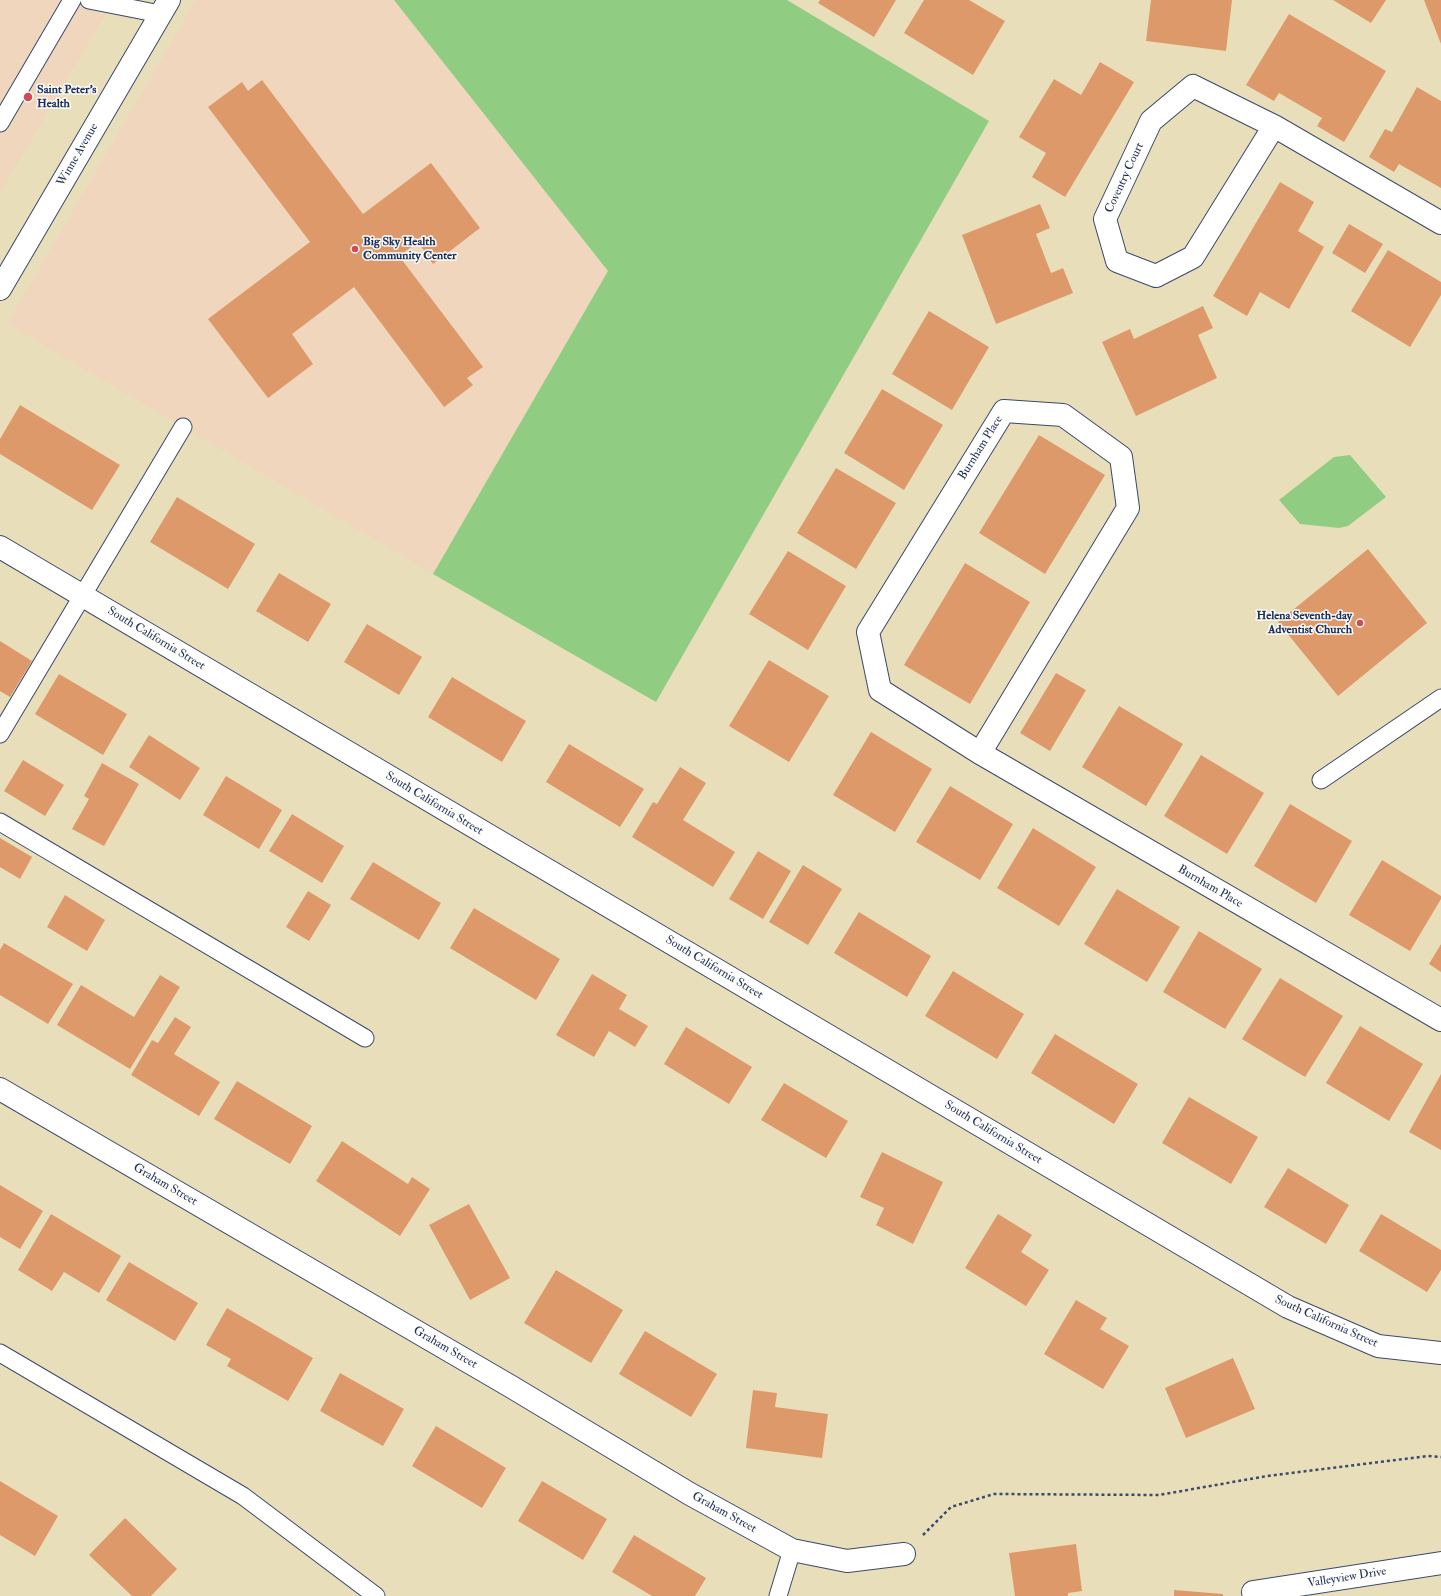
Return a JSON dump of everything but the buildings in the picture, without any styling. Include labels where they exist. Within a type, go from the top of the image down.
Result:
[{"type":"street","name":"Winne Avenue","points":[[0,289],[164,7]]},
{"type":"street","name":"Coventry Court","points":[[1274,126],[1193,257],[1156,276],[1117,261],[1105,219],[1151,121],[1193,86],[1274,126],[1441,223]]},
{"type":"street","name":"Burnham Place","points":[[980,753],[1128,508],[1122,457],[1063,415],[1004,411],[868,632],[880,690],[980,753],[1441,1020]]},
{"type":"street","name":"South California Street","points":[[0,547],[1288,1307],[1378,1346],[1441,1353]]},
{"type":"street","name":"Graham Street","points":[[0,1089],[503,1382],[690,1494],[792,1550],[847,1561],[904,1554]]},
{"type":"street","name":"Valleyview Drive","points":[[1253,1592],[1441,1563]]},
{"type":"lane","points":[[0,123],[72,0]]},
{"type":"lane","points":[[92,0],[164,7]]},
{"type":"lane","points":[[0,734],[183,427]]},
{"type":"lane","points":[[1322,780],[1441,698]]},
{"type":"lane","points":[[0,822],[365,1038]]},
{"type":"lane","points":[[0,1353],[243,1496],[376,1596]]},
{"type":"lane","points":[[778,1596],[792,1550]]},
{"type":"path","points":[[904,1554],[951,1507],[994,1494],[1159,1495],[1267,1476],[1340,1466],[1428,1456],[1441,1457]]},
{"type":"shaded area","name":"Saint Peter's Health","points":[[0,0],[114,0],[0,193]]},
{"type":"shaded area","points":[[196,0],[394,0],[608,271],[433,574],[7,324]]},
{"type":"green space","points":[[394,0],[787,0],[989,121],[656,702],[433,574],[608,271]]},
{"type":"green space","points":[[1350,455],[1386,497],[1348,526],[1339,528],[1300,524],[1279,500],[1334,457]]},
{"type":"place","name":"Saint Peter's Health","points":[[28,97]]},
{"type":"place","name":"Big Sky Health Community Center","points":[[355,249]]},
{"type":"place","name":"Helena Seventh-day Adventist Church","points":[[1360,623]]}]
